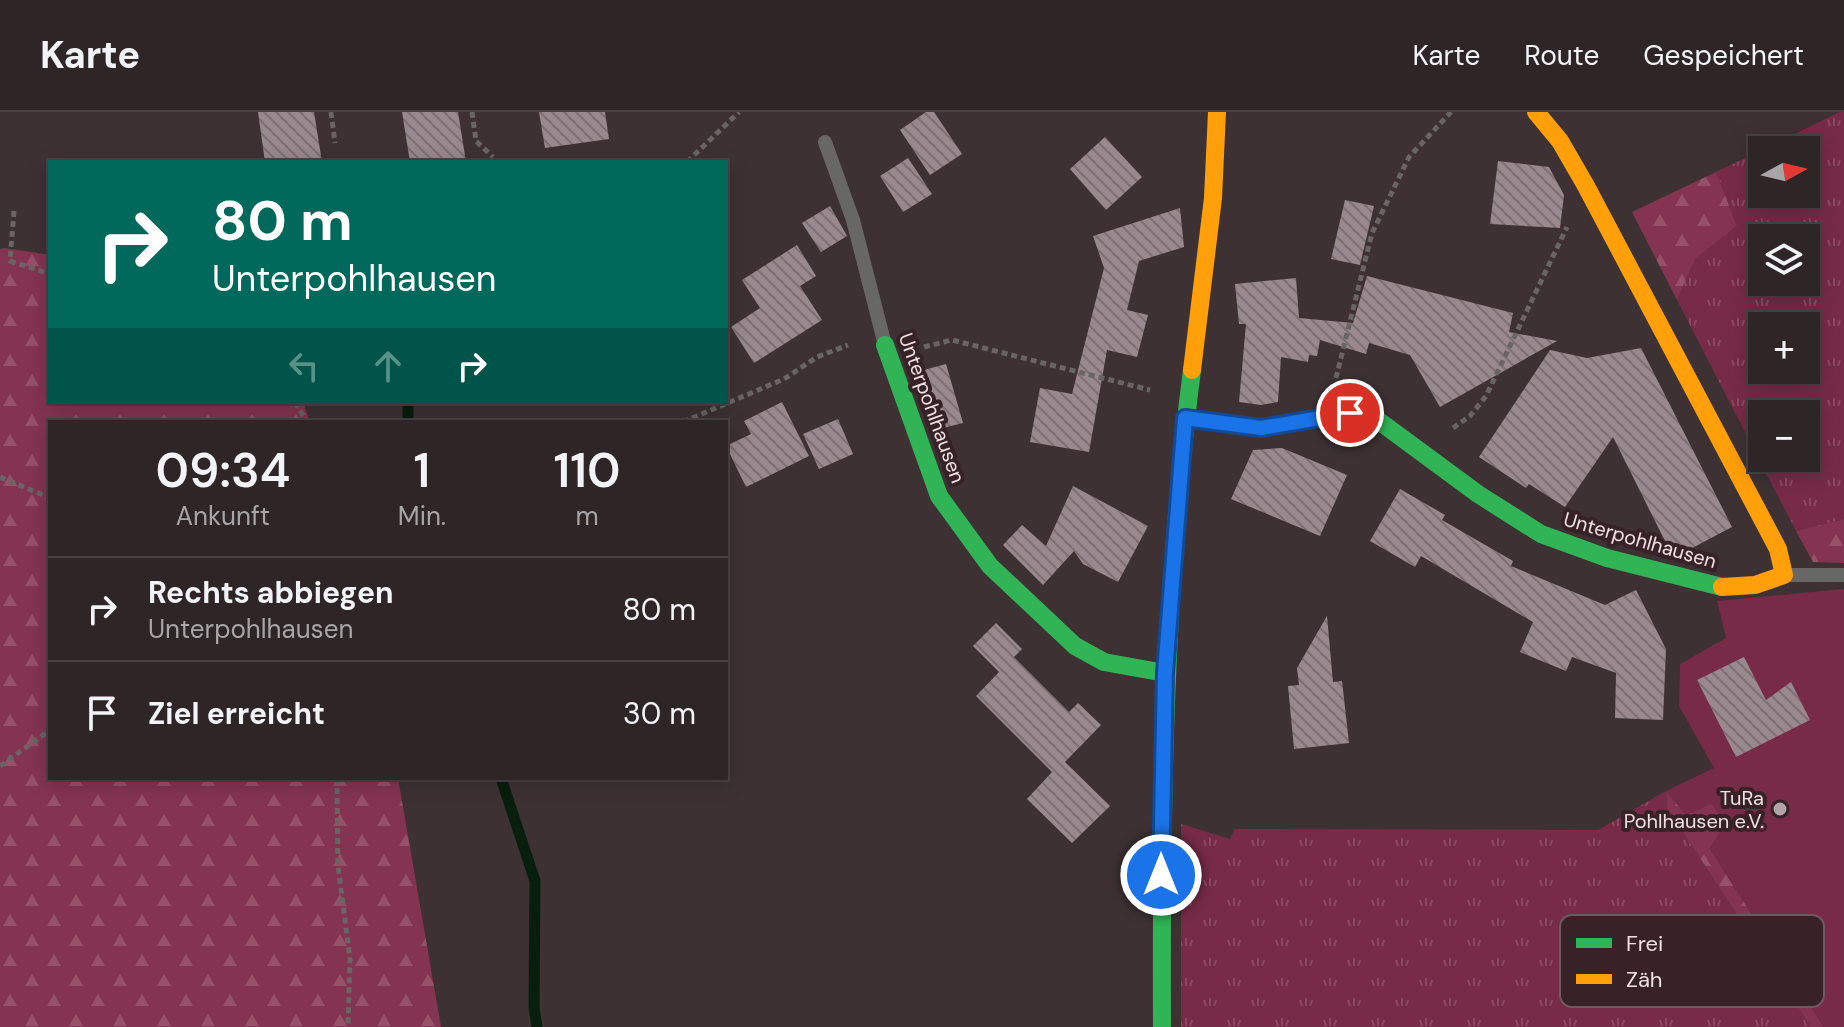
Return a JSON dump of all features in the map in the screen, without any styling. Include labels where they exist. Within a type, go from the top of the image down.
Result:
[{"type":"street","points":[[1162,1027],[1160,845],[1165,673],[1185,418],[1218,179],[1217,112]]},
{"type":"street","points":[[1536,112],[1560,141],[1586,186],[1778,549],[1784,575]]},
{"type":"street","name":"Unterpohlhausen","points":[[885,344],[939,496],[990,566],[1075,646],[1104,662],[1165,673]]},
{"type":"street","name":"Unterpohlhausen","points":[[1185,418],[1261,428],[1350,413],[1379,421],[1541,534],[1607,558],[1690,582],[1726,588],[1755,585],[1784,575]]},
{"type":"lane","name":"Unterpohlhausen","points":[[825,142],[846,197],[885,344]]},
{"type":"lane","points":[[1784,575],[1844,575]]},
{"type":"path","points":[[331,112],[335,143]]},
{"type":"path","points":[[472,112],[476,141],[493,157]]},
{"type":"path","points":[[689,160],[739,112]]},
{"type":"path","points":[[1327,415],[1372,233],[1409,157],[1451,112]]},
{"type":"path","points":[[1419,451],[1470,416],[1486,396],[1586,186]]},
{"type":"path","points":[[14,211],[10,261],[48,273]]},
{"type":"path","points":[[728,403],[784,379],[817,357],[885,344],[952,340],[1170,395],[1185,418]]},
{"type":"path","points":[[688,420],[725,404]]},
{"type":"path","points":[[0,477],[48,497]]},
{"type":"path","points":[[0,766],[48,731]]},
{"type":"path","points":[[337,780],[338,865],[350,959],[348,1027]]},
{"type":"green space","points":[[1844,112],[1844,519],[1796,531],[1766,472],[1820,472],[1820,400],[1748,400],[1748,438],[1677,300],[1695,259],[1737,226],[1716,172],[1748,157],[1748,208],[1820,208],[1820,136],[1790,136]]},
{"type":"green space","points":[[1716,172],[1737,226],[1695,259],[1677,300],[1632,212]]},
{"type":"green space","points":[[0,249],[48,255],[48,404],[304,404],[309,420],[48,420],[48,780],[398,780],[441,1027],[0,1027]]},
{"type":"green space","points":[[1844,519],[1844,563],[1813,562],[1796,531]]},
{"type":"green space","name":"TuRa Pohlhausen e.V.","points":[[1844,589],[1844,1027],[1824,1027],[1811,1007],[1824,1007],[1824,915],[1752,915],[1710,849],[1726,823],[1711,804],[1686,815],[1666,791],[1714,768],[1679,706],[1680,664],[1726,638],[1717,601]]},
{"type":"green space","points":[[1666,791],[1667,808],[1737,915],[1560,915],[1560,1007],[1798,1007],[1811,1027],[1181,1027],[1181,824],[1230,839],[1235,829],[1598,830]]},
{"type":"green space","points":[[1666,791],[1686,814],[1711,803],[1726,823],[1710,849],[1752,915],[1737,915],[1667,808]]},
{"type":"green space","points":[[1798,1007],[1811,1007],[1824,1027],[1811,1027]]},
{"type":"building","points":[[258,112],[314,112],[322,160],[265,160]]},
{"type":"building","points":[[402,112],[458,112],[466,160],[410,160]]},
{"type":"building","points":[[539,112],[605,112],[609,139],[545,148]]},
{"type":"building","points":[[926,112],[934,112],[962,154],[930,175],[900,130]]},
{"type":"building","points":[[1105,137],[1142,177],[1106,210],[1070,169]]},
{"type":"building","points":[[908,158],[932,194],[903,212],[880,176]]},
{"type":"building","points":[[1498,161],[1549,167],[1564,195],[1560,228],[1490,224]]},
{"type":"building","points":[[1345,200],[1374,206],[1360,265],[1331,259]]},
{"type":"building","points":[[830,206],[847,236],[821,252],[802,223]]},
{"type":"building","points":[[1180,208],[1184,247],[1139,261],[1127,310],[1148,315],[1137,357],[1107,350],[1089,452],[1030,442],[1040,388],[1072,394],[1104,268],[1093,236]]},
{"type":"building","points":[[797,245],[816,276],[800,286],[822,320],[754,363],[731,327],[760,308],[742,280]]},
{"type":"building","points":[[1367,276],[1513,313],[1509,332],[1557,341],[1440,407],[1410,355],[1369,343],[1366,354],[1320,340],[1317,356],[1309,355],[1308,362],[1281,357],[1278,402],[1261,405],[1239,402],[1246,324],[1239,324],[1235,284],[1296,278],[1299,318],[1353,323]]},
{"type":"building","points":[[1641,348],[1732,527],[1679,555],[1671,553],[1613,437],[1565,507],[1529,484],[1526,488],[1479,457],[1550,350],[1587,358]]},
{"type":"building","points":[[946,364],[963,423],[939,429],[920,371]]},
{"type":"building","points":[[782,402],[809,456],[746,487],[728,450],[728,445],[751,434],[744,421]]},
{"type":"building","points":[[838,419],[853,454],[819,469],[803,434]]},
{"type":"building","points":[[1282,448],[1347,475],[1320,536],[1231,499],[1253,450]]},
{"type":"building","points":[[1073,486],[1148,526],[1118,582],[1083,564],[1074,551],[1043,585],[1003,545],[1022,525],[1046,546]]},
{"type":"building","points":[[1400,489],[1445,515],[1442,520],[1513,561],[1511,566],[1605,605],[1636,590],[1666,649],[1663,720],[1615,718],[1616,673],[1572,657],[1566,671],[1520,652],[1533,622],[1421,556],[1415,567],[1370,541]]},
{"type":"building","points":[[1327,616],[1333,682],[1342,681],[1349,743],[1294,749],[1288,686],[1299,685],[1297,668]]},
{"type":"building","points":[[996,623],[1022,649],[1014,657],[1069,712],[1078,703],[1101,725],[1065,762],[1110,806],[1072,843],[1027,799],[1052,772],[976,696],[999,672],[973,646]]},
{"type":"building","points":[[1744,657],[1766,700],[1791,682],[1810,720],[1736,757],[1697,680]]},
{"type":"waterway","points":[[408,404],[408,420]]},
{"type":"waterway","points":[[502,780],[535,881],[534,1008],[537,1027]]},
{"type":"traffic: fast","points":[[885,345],[939,496],[990,566],[1075,646],[1104,662],[1165,673]]},
{"type":"traffic: fast","points":[[1162,1027],[1166,698],[1175,534],[1192,370]]},
{"type":"traffic: fast","points":[[1185,418],[1261,428],[1350,413],[1379,421],[1478,494],[1541,534],[1607,558],[1722,587]]},
{"type":"traffic: slow","points":[[1192,370],[1213,198],[1217,112]]},
{"type":"traffic: slow","points":[[1536,112],[1560,141],[1586,186],[1778,549],[1784,575],[1755,585],[1722,587]]},
{"type":"place","name":"TuRa Pohlhausen e.V.","points":[[1780,809]]},
{"type":"route","points":[[1161,875],[1165,673],[1185,418],[1261,428],[1350,413]]}]
